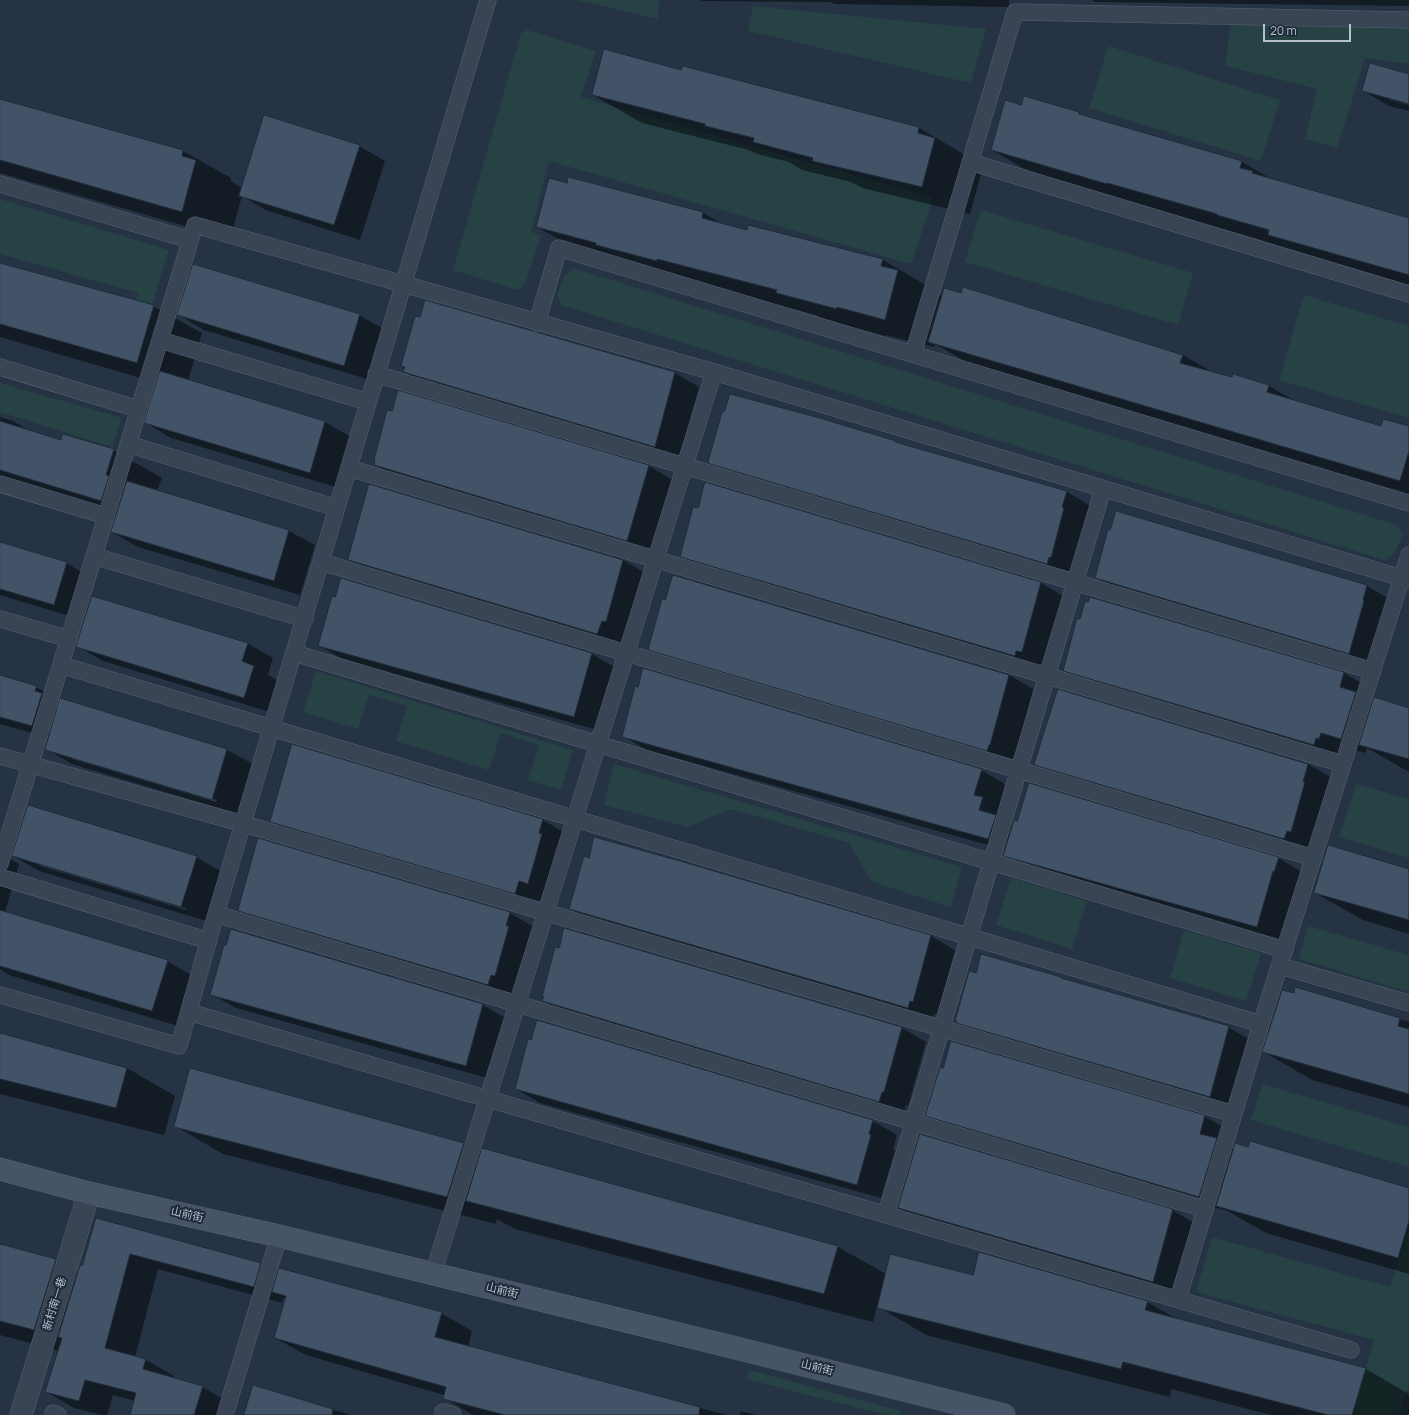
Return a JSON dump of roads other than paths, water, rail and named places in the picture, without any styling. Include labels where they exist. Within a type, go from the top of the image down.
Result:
[{"type":"street","name":"山前街","points":[[0,1169],[89,1193],[279,1236],[1004,1415]]},
{"type":"street","name":"新村南一巷","points":[[20,1415],[89,1193]]},
{"type":"lane","points":[[0,995],[179,1046],[216,914],[488,0]]},
{"type":"lane","points":[[912,354],[1015,12],[1409,20]]},
{"type":"lane","points":[[970,162],[1409,294]]},
{"type":"lane","points":[[0,184],[190,240]]},
{"type":"lane","points":[[0,864],[195,225],[714,372],[1405,579]]},
{"type":"lane","points":[[537,323],[559,248],[1409,503]]},
{"type":"lane","points":[[160,340],[368,402]]},
{"type":"lane","points":[[0,367],[138,409]]},
{"type":"lane","points":[[433,1274],[714,372]]},
{"type":"lane","points":[[376,374],[1373,671]]},
{"type":"lane","points":[[128,444],[337,508]]},
{"type":"lane","points":[[349,468],[1343,764]]},
{"type":"lane","points":[[0,484],[106,516]]},
{"type":"lane","points":[[886,1214],[1103,489]]},
{"type":"lane","points":[[1178,1299],[1261,1024],[1373,671],[1405,579],[1409,555]]},
{"type":"lane","points":[[94,556],[305,619]]},
{"type":"lane","points":[[321,562],[1314,858]]},
{"type":"lane","points":[[0,619],[69,639]]},
{"type":"lane","points":[[294,653],[1285,950]]},
{"type":"lane","points":[[61,665],[1261,1024]]},
{"type":"lane","points":[[0,756],[244,824],[1234,1114]]},
{"type":"lane","points":[[0,877],[209,941]]},
{"type":"lane","points":[[216,914],[1205,1209]]},
{"type":"lane","points":[[1280,966],[1409,1003]]},
{"type":"lane","points":[[189,1012],[1351,1350]]},
{"type":"lane","points":[[225,1415],[279,1236]]}]
